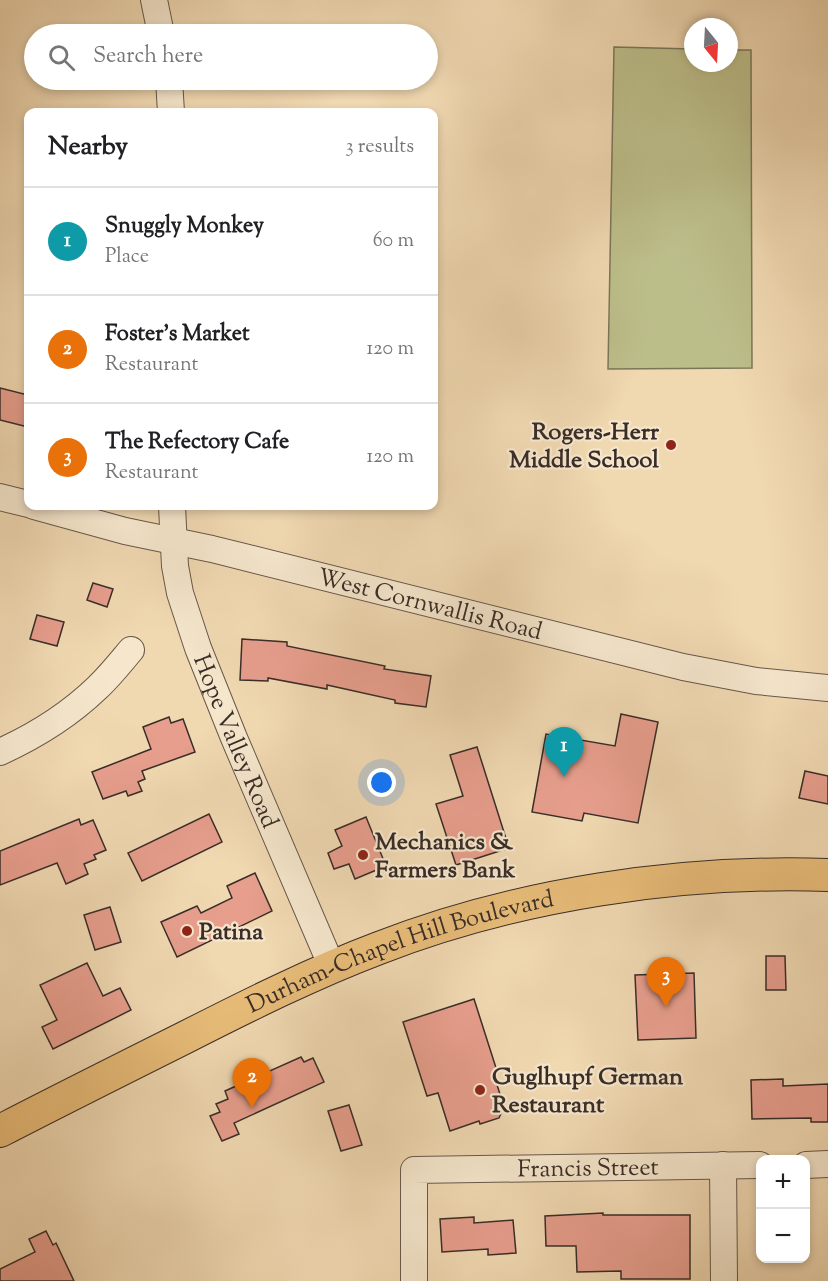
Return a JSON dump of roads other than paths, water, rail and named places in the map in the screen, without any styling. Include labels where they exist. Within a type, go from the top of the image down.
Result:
[{"type":"main road","name":"Durham-Chapel Hill Boulevard","points":[[0,1131],[258,1000],[381,947],[445,926],[502,910],[574,895],[645,884],[718,875],[774,873],[828,875]]},
{"type":"street","points":[[154,0],[159,24]]},
{"type":"street","points":[[170,90],[171,108]]},
{"type":"street","points":[[0,496],[24,503]]},
{"type":"street","name":"West Cornwallis Road","points":[[49,510],[125,531],[212,549],[683,667],[756,681],[828,688]]},
{"type":"street","name":"Hope Valley Road","points":[[172,510],[180,593],[198,648],[332,967]]},
{"type":"street","points":[[0,752],[54,722],[85,699],[131,650]]},
{"type":"street","points":[[810,1165],[828,1164]]},
{"type":"street","points":[[723,1165],[724,1281]]},
{"type":"street","name":"Francis Street","points":[[414,1281],[414,1170],[756,1165]]},
{"type":"place","name":"Rogers-Herr Middle School","points":[[671,445]]},
{"type":"place","name":"Snuggly Monkey","points":[[564,777]]},
{"type":"place","name":"Mechanics & Farmers Bank","points":[[363,855]]},
{"type":"place","name":"Patina","points":[[187,931]]},
{"type":"place","name":"The Refectory Cafe","points":[[666,1007]]},
{"type":"place","name":"Guglhupf German Restaurant","points":[[480,1090]]},
{"type":"place","name":"Foster's Market","points":[[252,1108]]}]
